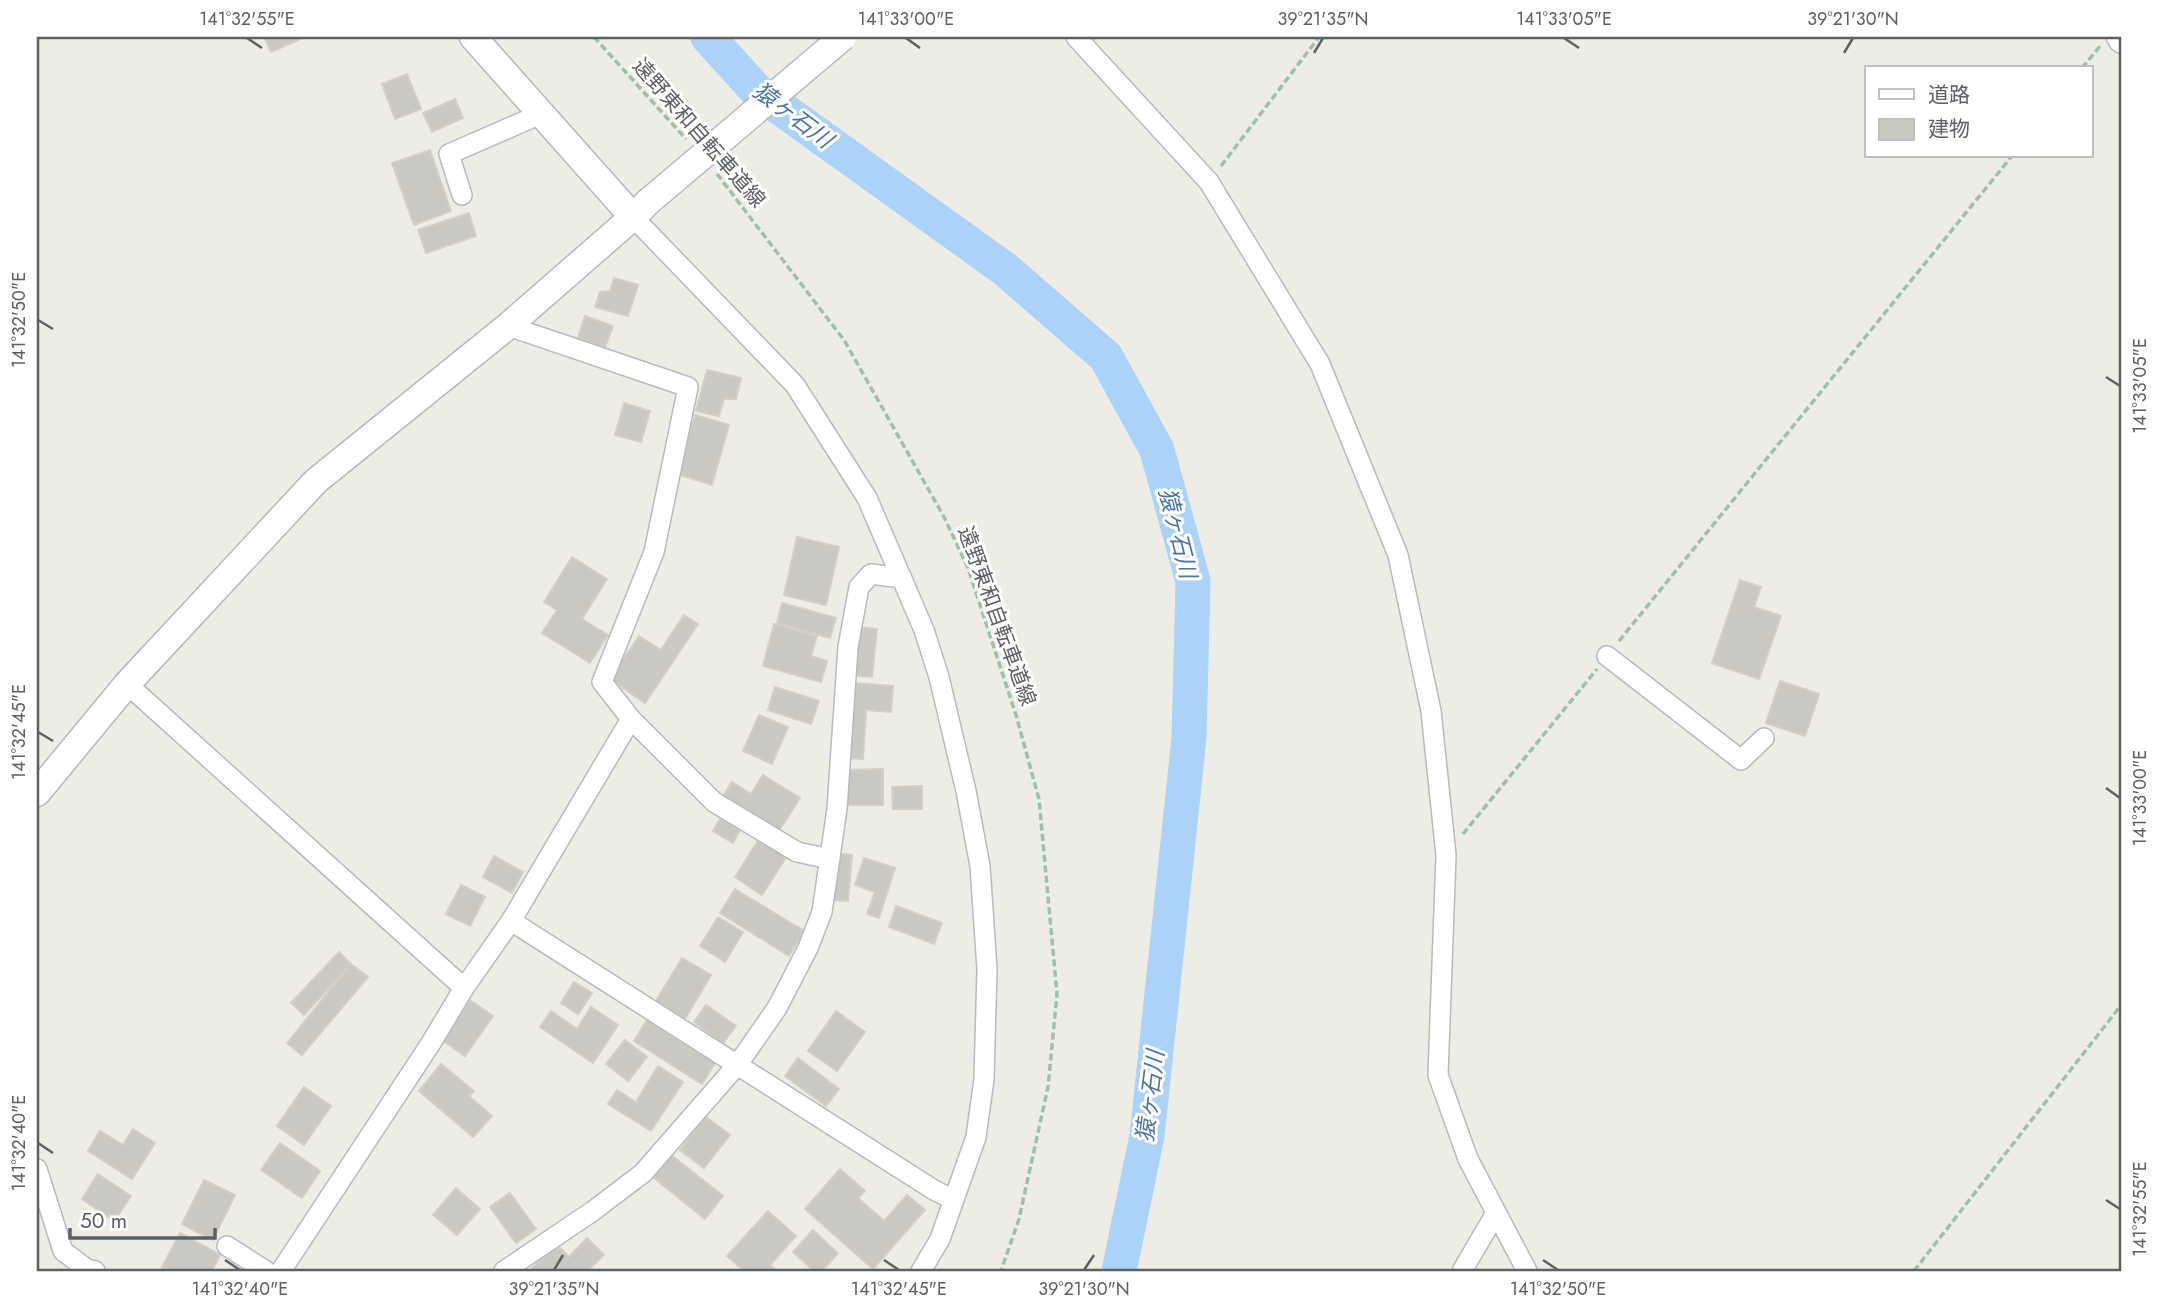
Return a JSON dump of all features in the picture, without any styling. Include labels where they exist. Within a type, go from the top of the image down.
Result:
[{"type":"street","points":[[473,37],[541,114],[640,210],[794,385],[867,498],[924,630],[939,677],[966,791],[980,866],[987,969],[984,1079],[976,1137],[940,1239],[921,1271]]},
{"type":"street","points":[[37,793],[127,684],[316,481],[508,326],[843,37]]},
{"type":"street","points":[[1076,37],[1209,182],[1320,364],[1398,555],[1431,711],[1446,855],[1438,1074],[1468,1159],[1527,1271]]},
{"type":"street","points":[[462,195],[449,154],[541,114]]},
{"type":"street","points":[[508,326],[688,387],[654,552],[602,682],[631,719],[714,803],[797,852],[830,859]]},
{"type":"street","points":[[504,1271],[593,1211],[643,1173],[738,1064],[777,1008],[808,948],[822,912],[837,809],[848,647],[859,587],[871,574],[902,578]]},
{"type":"street","points":[[1607,656],[1741,761],[1764,737]]},
{"type":"street","points":[[127,684],[464,988]]},
{"type":"street","points":[[281,1271],[510,921],[631,719]]},
{"type":"street","points":[[510,921],[934,1190],[954,1200]]},
{"type":"street","points":[[37,1169],[63,1251],[86,1269],[95,1271]]},
{"type":"street","points":[[1462,1271],[1496,1213]]},
{"type":"street","points":[[227,1246],[266,1271]]},
{"type":"path","name":"遠野東和自転車道線","points":[[594,37],[687,141]]},
{"type":"path","points":[[1209,182],[1319,37]]},
{"type":"path","points":[[2084,66],[2108,37]]},
{"type":"path","points":[[1446,855],[2010,158]]},
{"type":"path","name":"遠野東和自転車道線","points":[[715,172],[844,340],[944,517],[968,568],[1016,715],[1035,787],[1045,851],[1057,994],[1048,1087],[1019,1219],[1001,1271]]},
{"type":"path","points":[[1914,1271],[2122,1004]]},
{"type":"building","points":[[264,37],[305,37],[271,52]]},
{"type":"building","points":[[407,74],[421,109],[395,119],[382,84]]},
{"type":"building","points":[[455,99],[463,118],[432,132],[423,113]]},
{"type":"building","points":[[430,150],[451,211],[414,225],[392,163]]},
{"type":"building","points":[[469,213],[476,236],[426,253],[418,230]]},
{"type":"building","points":[[614,278],[638,285],[628,316],[595,307],[600,292],[610,291]]},
{"type":"building","points":[[585,316],[613,326],[605,347],[578,338]]},
{"type":"building","points":[[707,370],[741,378],[736,399],[724,399],[719,416],[696,411]]},
{"type":"building","points":[[624,403],[650,411],[641,442],[615,435]]},
{"type":"building","points":[[695,415],[729,425],[712,485],[677,474]]},
{"type":"building","points":[[797,537],[839,547],[826,605],[784,595]]},
{"type":"building","points":[[572,557],[607,579],[582,619],[608,635],[590,663],[542,633],[557,610],[544,602]]},
{"type":"building","points":[[1740,580],[1761,587],[1754,607],[1781,616],[1759,679],[1712,663]]},
{"type":"building","points":[[782,603],[836,618],[830,638],[777,623]]},
{"type":"building","points":[[684,615],[698,624],[645,703],[610,679],[639,636],[661,650]]},
{"type":"building","points":[[774,624],[817,636],[811,656],[827,661],[821,682],[763,666]]},
{"type":"building","points":[[856,627],[877,629],[872,677],[851,675]]},
{"type":"building","points":[[1780,681],[1819,694],[1805,736],[1766,723]]},
{"type":"building","points":[[852,683],[893,686],[891,712],[866,710],[863,759],[847,758]]},
{"type":"building","points":[[775,687],[819,701],[811,724],[768,710]]},
{"type":"building","points":[[759,715],[788,727],[772,764],[743,751]]},
{"type":"building","points":[[883,769],[883,805],[845,805],[845,770]]},
{"type":"building","points":[[763,775],[800,798],[778,832],[723,796],[732,782],[751,794]]},
{"type":"building","points":[[922,786],[922,809],[893,809],[892,787]]},
{"type":"building","points":[[721,817],[741,828],[733,843],[713,831]]},
{"type":"building","points":[[759,839],[787,856],[762,895],[735,877]]},
{"type":"building","points":[[836,853],[852,855],[848,901],[832,900]]},
{"type":"building","points":[[494,856],[523,872],[512,893],[483,877]]},
{"type":"building","points":[[864,858],[895,868],[879,918],[867,914],[875,892],[855,885]]},
{"type":"building","points":[[461,885],[485,897],[470,926],[446,914]]},
{"type":"building","points":[[735,889],[804,931],[789,956],[720,913]]},
{"type":"building","points":[[896,906],[942,923],[934,944],[889,927]]},
{"type":"building","points":[[718,917],[743,932],[725,962],[700,946]]},
{"type":"building","points":[[339,952],[351,964],[304,1015],[291,1003]]},
{"type":"building","points":[[682,958],[711,975],[685,1019],[656,1001]]},
{"type":"building","points":[[351,964],[368,977],[302,1055],[287,1043]]},
{"type":"building","points":[[574,982],[592,993],[578,1014],[561,1003]]},
{"type":"building","points":[[470,1000],[493,1016],[465,1056],[442,1040]]},
{"type":"building","points":[[706,1005],[736,1026],[723,1043],[694,1022]]},
{"type":"building","points":[[591,1007],[618,1025],[593,1063],[540,1027],[551,1011],[577,1029]]},
{"type":"building","points":[[836,1011],[865,1032],[837,1071],[808,1051]]},
{"type":"building","points":[[647,1020],[715,1063],[702,1084],[634,1041]]},
{"type":"building","points":[[625,1040],[647,1057],[628,1081],[606,1064]]},
{"type":"building","points":[[798,1058],[839,1089],[826,1106],[785,1076]]},
{"type":"building","points":[[441,1064],[474,1091],[469,1096],[492,1116],[473,1137],[419,1091]]},
{"type":"building","points":[[658,1066],[683,1082],[651,1131],[608,1104],[617,1090],[636,1102]]},
{"type":"building","points":[[304,1087],[331,1106],[304,1145],[277,1126]]},
{"type":"building","points":[[706,1117],[730,1135],[704,1168],[680,1150]]},
{"type":"building","points":[[133,1129],[155,1143],[132,1179],[88,1151],[100,1131],[123,1145]]},
{"type":"building","points":[[280,1143],[320,1171],[302,1198],[261,1170]]},
{"type":"building","points":[[671,1155],[723,1196],[705,1219],[653,1177]]},
{"type":"building","points":[[840,1169],[865,1191],[858,1198],[884,1221],[907,1195],[925,1210],[873,1269],[805,1209]]},
{"type":"building","points":[[98,1174],[131,1196],[114,1221],[82,1199]]},
{"type":"building","points":[[204,1180],[235,1195],[213,1240],[182,1224]]},
{"type":"building","points":[[456,1188],[480,1209],[457,1235],[433,1215]]},
{"type":"building","points":[[510,1193],[536,1229],[516,1243],[490,1207]]},
{"type":"building","points":[[768,1211],[796,1236],[770,1265],[777,1271],[744,1271],[727,1256]]},
{"type":"building","points":[[813,1230],[838,1253],[822,1271],[814,1271],[793,1252]]},
{"type":"building","points":[[180,1233],[220,1255],[212,1271],[171,1271],[162,1267]]},
{"type":"building","points":[[587,1238],[604,1255],[587,1271],[536,1271],[532,1268],[556,1244],[569,1257]]},
{"type":"waterway","name":"猿ヶ石川","points":[[708,37],[757,91],[1006,270],[1106,357],[1157,450],[1193,581],[1189,738],[1147,1136],[1119,1271]]}]
